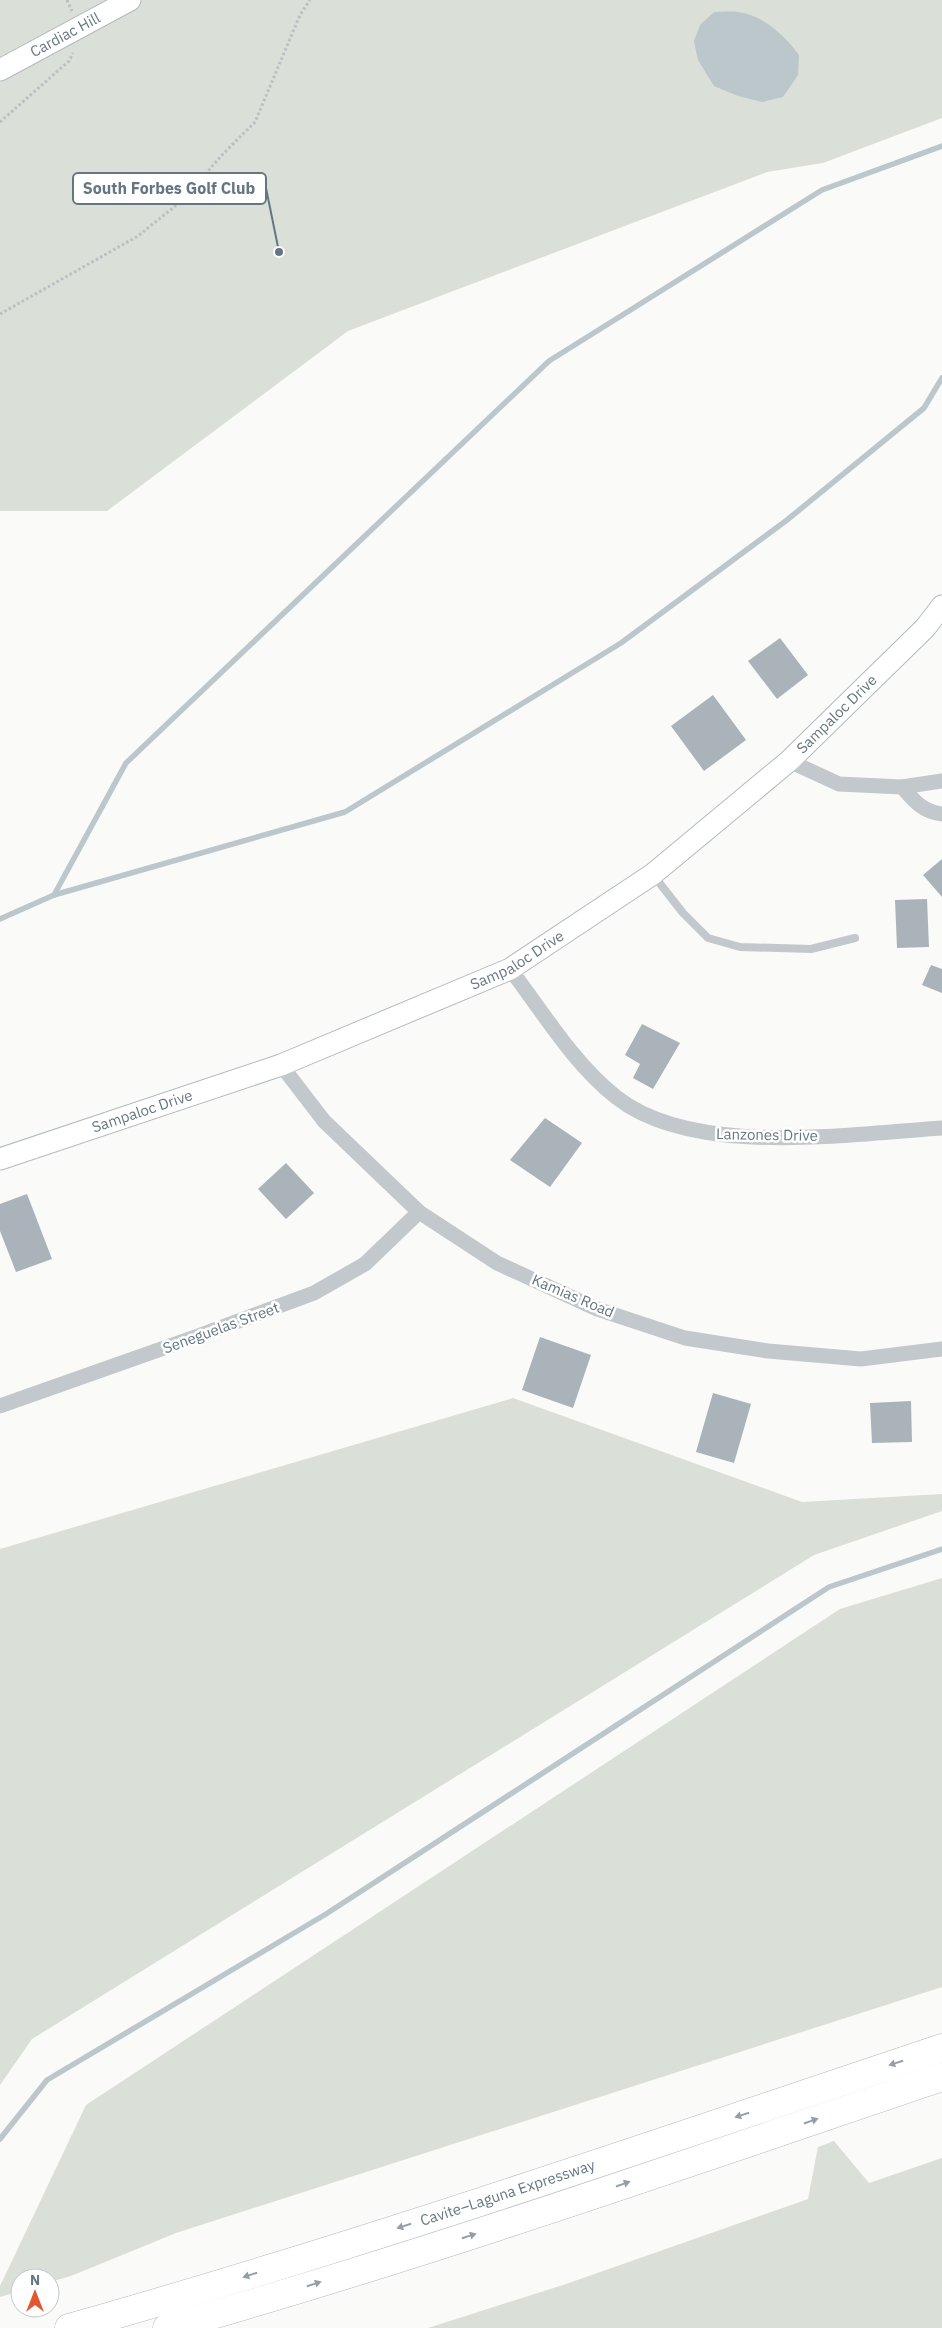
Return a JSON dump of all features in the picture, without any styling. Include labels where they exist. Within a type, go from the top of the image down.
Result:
[{"type":"highway","name":"Cavite–Laguna Expressway","points":[[69,2328],[194,2292],[533,2185],[942,2048]]},
{"type":"highway","name":"Cavite–Laguna Expressway","points":[[167,2328],[251,2304],[505,2224],[942,2077]]},
{"type":"street","name":"Cardiac Hill","points":[[0,70],[130,0]]},
{"type":"street","name":"Sampaloc Drive","points":[[0,1160],[281,1065],[510,969],[652,874],[789,761],[925,628],[942,606]]},
{"type":"street","points":[[789,761],[839,784],[902,787],[942,781]]},
{"type":"street","points":[[902,787],[922,808],[930,813],[942,814]]},
{"type":"street","name":"Lanzones Drive","points":[[510,969],[586,1069],[617,1098],[658,1120],[717,1135],[793,1138],[942,1128]]},
{"type":"street","name":"Kamias Road","points":[[281,1065],[324,1121],[419,1212],[497,1263],[597,1309],[685,1338],[768,1351],[861,1359],[942,1349]]},
{"type":"street","name":"Seneguelas Street","points":[[0,1406],[314,1293],[365,1264],[419,1212]]},
{"type":"lane","points":[[652,874],[683,913],[708,938],[740,948],[811,949],[855,938]]},
{"type":"path","points":[[0,314],[22,304],[86,264],[138,236],[184,200],[221,156],[255,122],[300,14],[310,0]]},
{"type":"path","points":[[0,122],[69,61],[82,35],[80,26]]},
{"type":"shaded area","points":[[0,0],[942,0],[942,118],[823,163],[767,172],[348,331],[107,511],[0,511]]},
{"type":"shaded area","points":[[714,12],[738,12],[756,17],[780,34],[799,55],[798,75],[783,97],[762,102],[738,96],[714,86],[698,60],[694,41],[700,25]]},
{"type":"shaded area","points":[[513,1398],[802,1502],[942,1494],[942,1511],[814,1555],[32,2039],[0,2085],[0,1549]]},
{"type":"shaded area","points":[[942,1578],[942,1987],[176,2233],[71,2276],[60,2279],[60,2268],[10,2268],[10,2294],[0,2297],[0,2286],[86,2105],[840,1609]]},
{"type":"shaded area","points":[[834,2141],[869,2183],[942,2158],[942,2328],[428,2328],[566,2284],[808,2199],[818,2147]]},
{"type":"building","points":[[780,638],[808,675],[777,699],[748,661]]},
{"type":"building","points":[[713,695],[746,740],[704,771],[671,726]]},
{"type":"building","points":[[942,859],[942,897],[923,875]]},
{"type":"building","points":[[927,899],[929,947],[897,948],[895,900]]},
{"type":"building","points":[[931,965],[942,969],[942,993],[922,985]]},
{"type":"building","points":[[642,1024],[680,1043],[653,1089],[633,1078],[640,1064],[625,1055]]},
{"type":"building","points":[[545,1118],[582,1143],[550,1187],[510,1160]]},
{"type":"building","points":[[286,1163],[314,1193],[286,1219],[258,1189]]},
{"type":"building","points":[[27,1194],[52,1259],[16,1272],[0,1231],[0,1204]]},
{"type":"building","points":[[540,1337],[591,1355],[573,1408],[522,1390]]},
{"type":"building","points":[[713,1393],[751,1404],[734,1463],[696,1452]]},
{"type":"building","points":[[911,1401],[912,1442],[872,1443],[870,1403]]},
{"type":"waterway","points":[[54,895],[126,763],[549,361],[822,190],[942,146]]},
{"type":"waterway","points":[[0,919],[54,895],[345,812],[621,643],[787,520],[924,408],[942,378]]},
{"type":"waterway","points":[[0,2139],[47,2080],[326,1914],[829,1587],[942,1549]]},
{"type":"place","name":"South Forbes Golf Club","points":[[279,252]]}]
